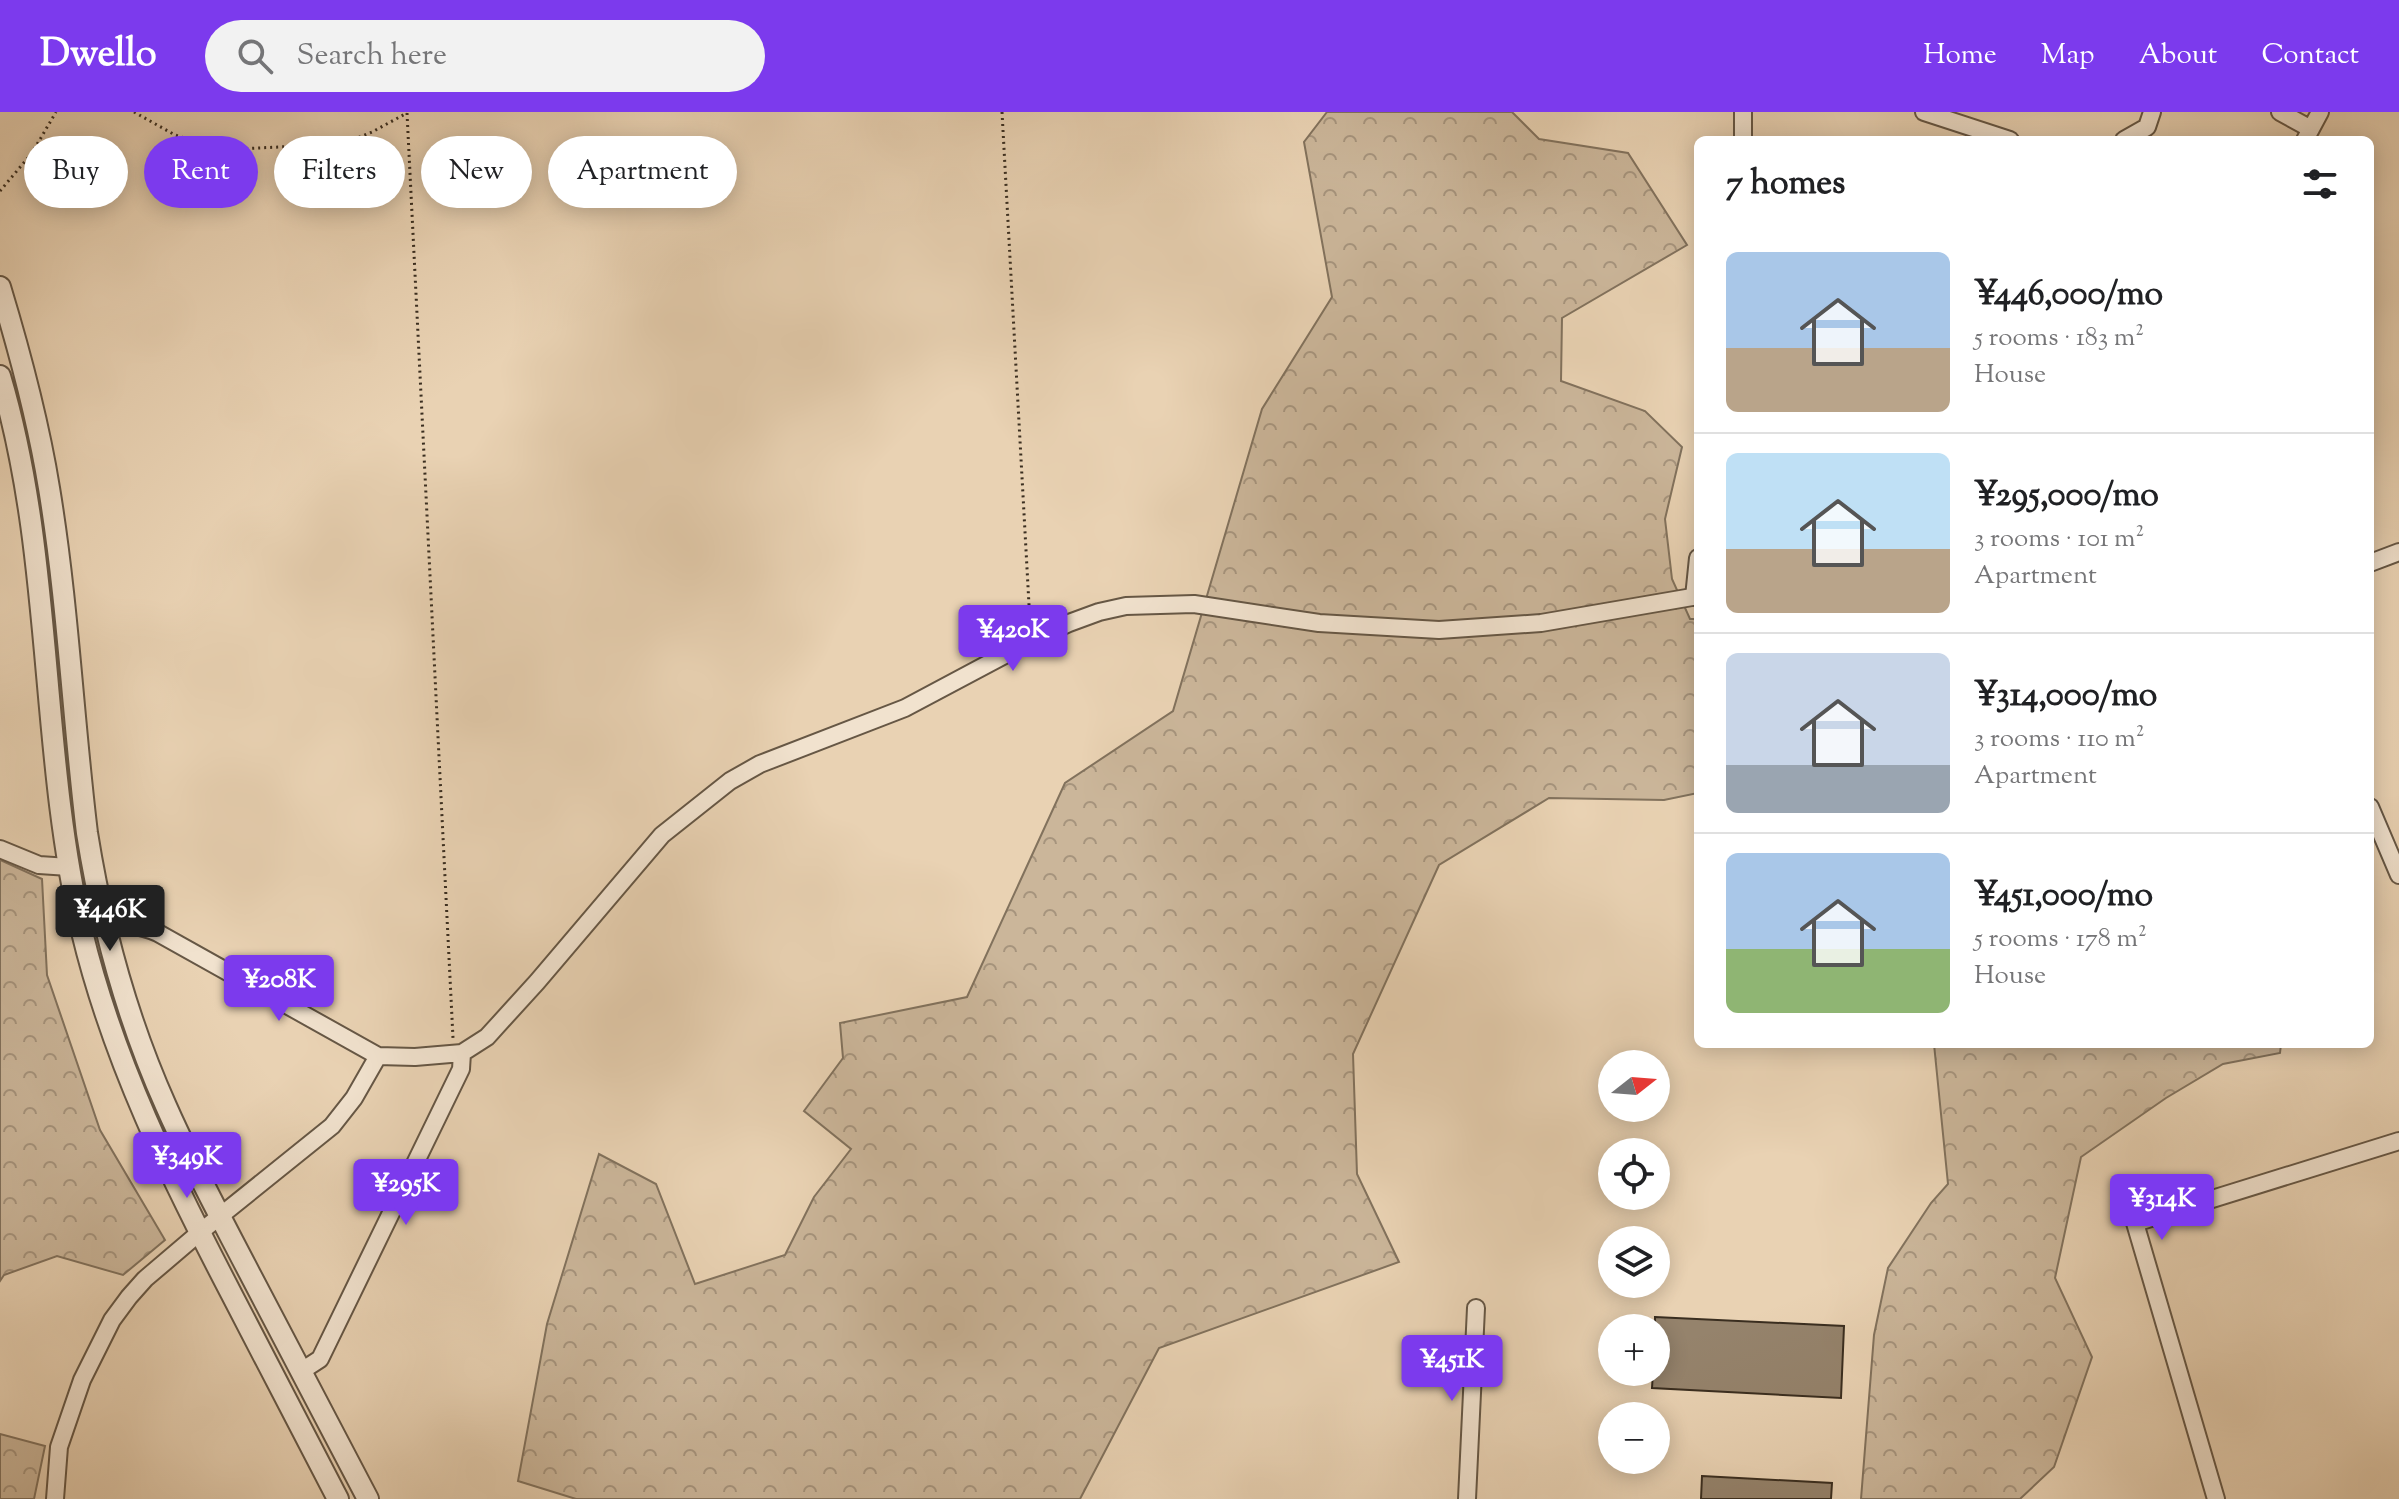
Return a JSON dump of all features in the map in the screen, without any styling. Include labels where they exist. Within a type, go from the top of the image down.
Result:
[{"type":"street","points":[[1743,112],[1743,136]]},
{"type":"street","points":[[1924,112],[1998,136]]},
{"type":"street","points":[[2131,136],[2147,127],[2152,112]]},
{"type":"street","points":[[2280,112],[2308,135],[2320,112]]},
{"type":"street","points":[[0,287],[39,432],[61,574],[81,782],[93,868],[130,1014],[188,1154],[368,1499]]},
{"type":"street","points":[[0,376],[16,441],[30,523],[57,784],[69,867],[93,975],[127,1076],[166,1165],[338,1499]]},
{"type":"street","points":[[2374,561],[2399,552]]},
{"type":"street","points":[[106,927],[141,925],[158,933],[378,1056],[458,1053],[487,1037],[662,835],[730,781],[760,764],[905,708],[1069,623],[1126,606],[1194,604],[1319,623],[1439,630],[1541,623],[1694,596]]},
{"type":"street","points":[[2374,816],[2399,875]]},
{"type":"street","points":[[0,849],[39,865],[93,868]]},
{"type":"street","points":[[300,1372],[320,1359],[461,1069],[458,1053]]},
{"type":"street","points":[[55,1499],[59,1447],[82,1380],[112,1320],[145,1279],[332,1126],[354,1098],[378,1056]]},
{"type":"street","points":[[2216,1499],[2135,1223],[2399,1141]]},
{"type":"street","points":[[1467,1499],[1476,1308]]},
{"type":"path","points":[[0,191],[32,153],[56,112]]},
{"type":"path","points":[[134,112],[175,135],[207,145],[237,149],[342,144],[408,112],[458,1053]]},
{"type":"path","points":[[1002,112],[1031,641]]},
{"type":"green space","points":[[1327,112],[1512,112],[1539,139],[1628,153],[1687,245],[1562,318],[1561,381],[1645,411],[1682,447],[1665,519],[1672,579],[1690,619],[1694,619],[1694,794],[1664,800],[1549,798],[1439,865],[1353,1054],[1357,1174],[1399,1262],[1159,1348],[1080,1499],[576,1499],[518,1481],[547,1324],[599,1154],[656,1184],[695,1284],[785,1255],[814,1197],[851,1149],[804,1111],[843,1058],[840,1023],[967,997],[1065,783],[1173,711],[1262,409],[1332,297],[1304,142]]},
{"type":"green space","points":[[0,860],[42,879],[47,975],[100,1130],[165,1240],[123,1275],[57,1256],[4,1275],[0,1281]]},
{"type":"green space","points":[[1934,1048],[2281,1048],[2280,1053],[2223,1064],[2166,1098],[2081,1157],[2055,1278],[2092,1357],[2054,1467],[2020,1499],[1861,1499],[1874,1335],[1888,1268],[1931,1203],[1948,1184]]},
{"type":"green space","points":[[0,1434],[45,1446],[34,1499],[0,1499]]},
{"type":"building","points":[[1670,1318],[1844,1326],[1841,1398],[1652,1388],[1670,1386]]},
{"type":"building","points":[[1702,1476],[1832,1483],[1831,1499],[1701,1499]]}]
